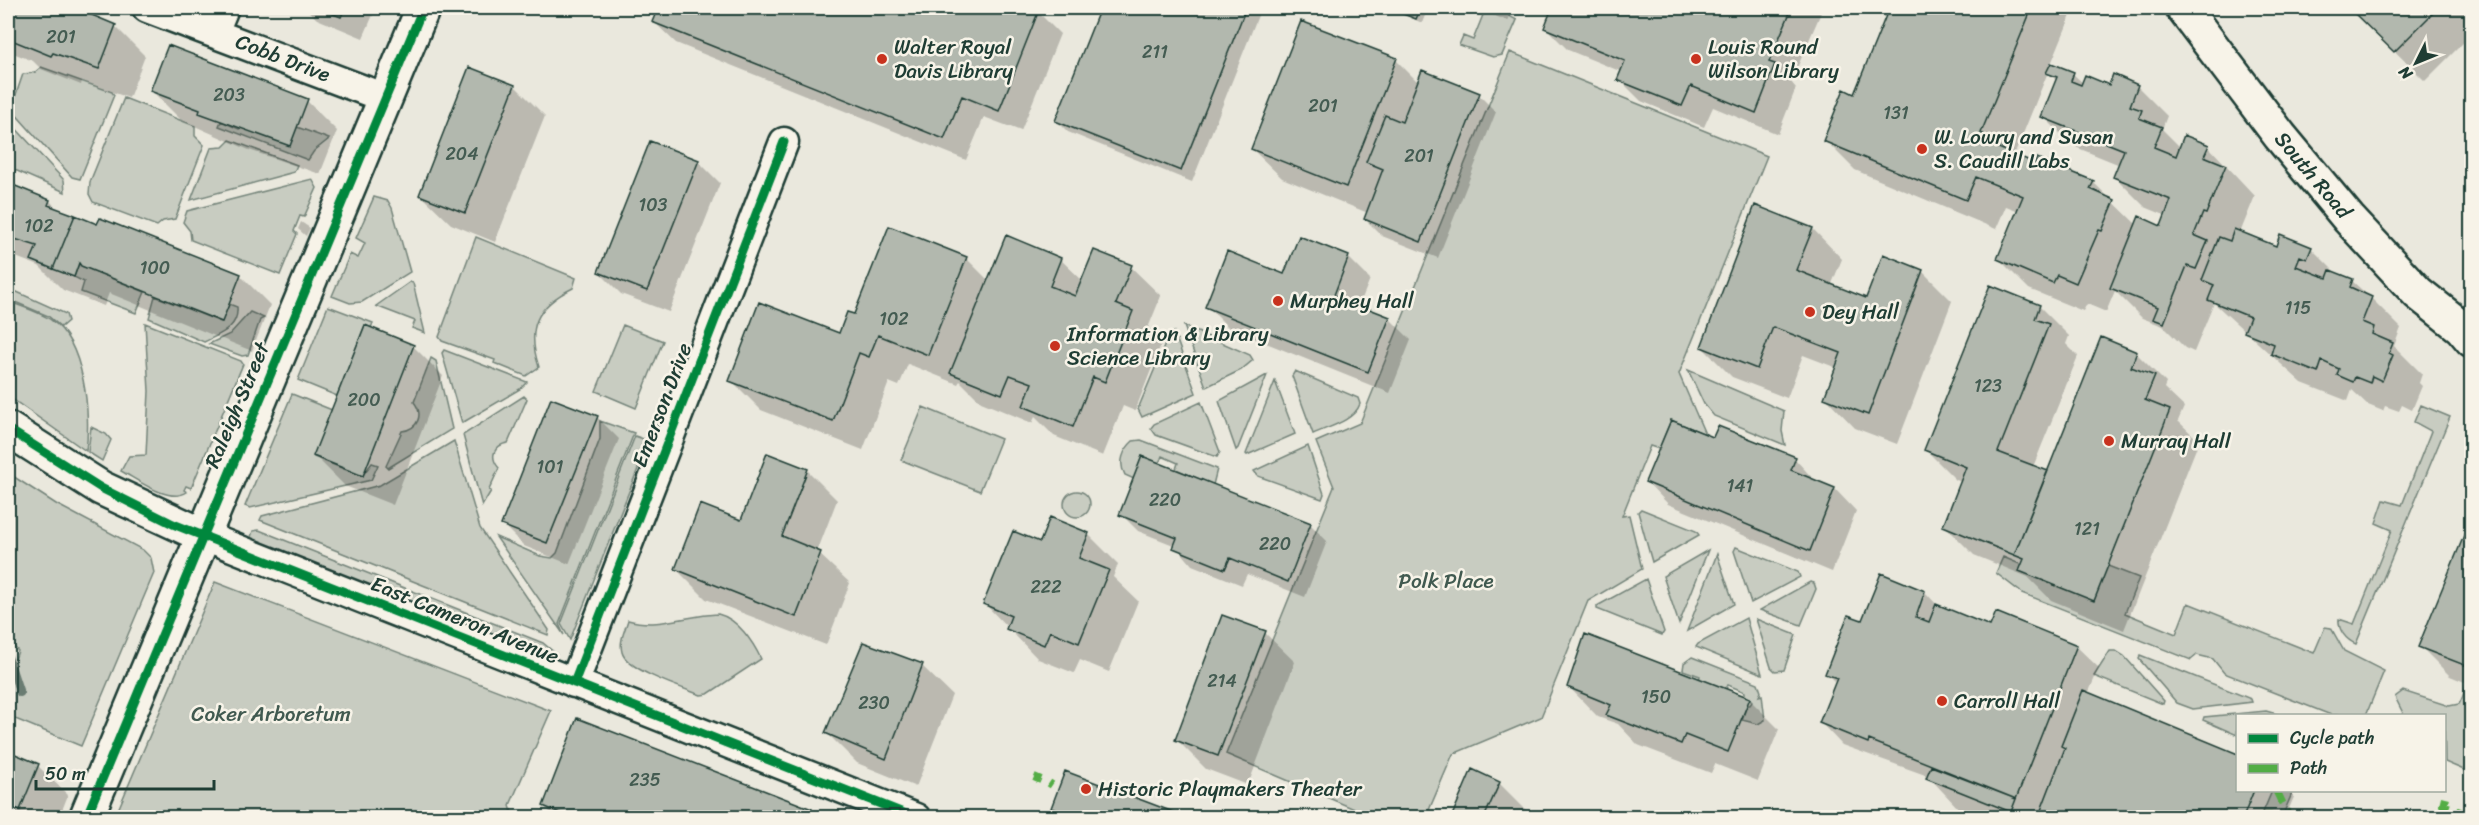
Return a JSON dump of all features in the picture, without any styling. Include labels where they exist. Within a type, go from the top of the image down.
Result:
[{"type":"street","name":"Cobb Drive","points":[[147,8],[219,20],[385,98]]},
{"type":"street","name":"Raleigh Street","points":[[86,818],[423,8]]},
{"type":"street","name":"South Road","points":[[2183,8],[2280,136],[2349,219],[2418,293],[2468,332]]},
{"type":"street","name":"Emerson Drive","points":[[574,683],[784,142]]},
{"type":"street","points":[[8,429],[101,488],[202,535]]},
{"type":"street","name":"East Cameron Avenue","points":[[202,535],[916,818]]},
{"type":"green space","points":[[1466,8],[1478,8],[1492,13],[1495,8],[1512,8],[1509,16],[1517,20],[1502,55],[1493,57],[1459,45],[1463,36],[1473,40],[1483,15]]},
{"type":"green space","name":"Polk Place","points":[[1510,52],[1767,156],[1679,374],[1705,434],[1671,420],[1659,449],[1650,446],[1622,516],[1629,515],[1642,569],[1588,601],[1541,717],[1453,754],[1426,817],[1373,817],[1226,754],[1334,487],[1316,442],[1360,423]]},
{"type":"green space","points":[[41,67],[112,92],[114,95],[80,179],[72,177],[11,109],[23,74],[34,73]]},
{"type":"green space","points":[[124,98],[195,126],[195,136],[204,145],[175,219],[163,221],[157,226],[93,202],[89,194],[90,182]]},
{"type":"green space","points":[[8,120],[64,180],[65,192],[8,167]]},
{"type":"green space","points":[[221,121],[239,129],[240,126],[297,127],[329,139],[314,151],[308,160],[219,126]]},
{"type":"green space","points":[[230,140],[297,165],[294,172],[191,200],[211,148],[223,147]]},
{"type":"green space","points":[[312,179],[317,188],[304,217],[300,216],[294,231],[297,234],[280,275],[191,240],[190,231],[183,222],[187,211]]},
{"type":"green space","points":[[374,197],[388,201],[392,208],[410,272],[362,302],[350,303],[332,296],[350,254],[358,258],[365,243],[356,238]]},
{"type":"green space","points":[[476,237],[576,278],[573,288],[550,302],[537,320],[534,341],[539,367],[526,376],[494,363],[495,360],[442,341],[439,337]]},
{"type":"green space","points":[[79,263],[81,266],[145,292],[136,313],[81,292],[84,282],[74,277]]},
{"type":"green space","points":[[410,282],[413,283],[425,333],[412,328],[415,321],[376,306]]},
{"type":"green space","points":[[8,288],[66,314],[68,321],[61,327],[48,316],[8,299]]},
{"type":"green space","points":[[155,296],[221,322],[229,304],[237,307],[237,314],[232,325],[204,342],[149,318]]},
{"type":"green space","points":[[8,301],[51,320],[62,330],[72,345],[83,380],[86,400],[86,451],[8,396]]},
{"type":"green space","points":[[328,306],[373,323],[371,328],[365,325],[337,396],[298,380]]},
{"type":"green space","points":[[250,312],[264,318],[260,320],[248,355],[242,356],[209,344],[230,334]]},
{"type":"green space","points":[[145,323],[241,361],[243,364],[192,486],[191,488],[186,486],[184,490],[187,492],[180,495],[163,493],[121,471],[129,456],[146,455],[149,391]]},
{"type":"green space","points":[[623,325],[663,341],[636,408],[596,391]]},
{"type":"green space","points":[[1184,326],[1250,355],[1253,360],[1241,370],[1206,387]]},
{"type":"green space","points":[[1174,332],[1196,393],[1142,417],[1138,409],[1168,337]]},
{"type":"green space","points":[[444,350],[527,382],[520,389],[462,423],[442,353]]},
{"type":"green space","points":[[431,358],[436,361],[452,429],[388,468],[386,466],[402,431],[408,430],[418,421],[419,412],[414,402]]},
{"type":"green space","points":[[1688,370],[1784,411],[1782,431],[1785,445],[1714,416],[1704,404]]},
{"type":"green space","points":[[1295,371],[1358,398],[1360,404],[1357,410],[1340,423],[1313,434],[1292,376]]},
{"type":"green space","points":[[1267,375],[1238,448],[1236,450],[1219,401]]},
{"type":"green space","points":[[1275,381],[1295,434],[1247,455],[1246,454]]},
{"type":"green space","points":[[292,394],[332,410],[314,457],[362,476],[372,463],[378,465],[371,480],[250,508],[245,506]]},
{"type":"green space","points":[[524,396],[527,399],[508,443],[499,446],[494,452],[494,460],[499,468],[489,490],[491,491],[482,506],[463,435]]},
{"type":"green space","points":[[1201,402],[1220,452],[1217,457],[1156,435],[1151,428],[1154,424]]},
{"type":"green space","points":[[2421,405],[2450,417],[2356,644],[2343,634],[2339,619],[2354,624],[2392,530],[2376,523],[2384,500],[2402,505],[2431,431],[2414,422]]},
{"type":"green space","points":[[923,407],[1001,439],[980,491],[901,460]]},
{"type":"green space","points":[[600,421],[634,433],[559,624],[564,635],[496,537],[540,556],[552,558],[557,553],[600,439]]},
{"type":"green space","points":[[91,427],[106,434],[111,440],[102,461],[88,452]]},
{"type":"green space","points":[[635,436],[649,441],[570,640],[561,624]]},
{"type":"green space","points":[[1141,440],[1217,469],[1213,485],[1176,469],[1178,463],[1162,456],[1159,463],[1142,456],[1134,479],[1125,475],[1122,466],[1124,453],[1133,441]]},
{"type":"green space","points":[[454,441],[480,528],[549,630],[548,635],[260,520],[262,516],[380,485]]},
{"type":"green space","points":[[1308,446],[1324,494],[1322,499],[1258,476],[1254,471]]},
{"type":"green space","points":[[8,473],[56,504],[143,550],[151,558],[154,573],[81,746],[8,716],[8,668],[18,696],[22,692],[13,665],[18,651],[8,641]]},
{"type":"green space","points":[[1077,491],[1086,495],[1090,504],[1086,513],[1077,517],[1068,513],[1064,504],[1068,495]]},
{"type":"green space","points":[[1641,509],[1696,531],[1699,535],[1652,562],[1638,512]]},
{"type":"green space","points":[[259,530],[543,643],[556,654],[543,656],[250,540],[253,531]]},
{"type":"green space","points":[[1736,547],[1798,572],[1800,577],[1751,603],[1734,551]]},
{"type":"green space","points":[[1708,550],[1679,624],[1663,576]]},
{"type":"green space","points":[[1717,554],[1734,604],[1687,631]]},
{"type":"green space","points":[[2003,557],[2022,565],[2108,566],[2139,578],[2125,613],[2176,634],[2188,603],[2314,653],[2325,627],[2331,628],[2344,651],[2384,671],[2366,714],[2328,714],[2224,673],[2213,659],[2197,655],[2191,660],[2022,593],[1996,573]]},
{"type":"green space","points":[[1646,579],[1664,632],[1662,635],[1597,609],[1597,606]]},
{"type":"green space","name":"Coker Arboretum","points":[[215,582],[551,711],[510,805],[513,817],[115,817]]},
{"type":"green space","points":[[1810,582],[1814,583],[1816,589],[1801,625],[1760,610]]},
{"type":"green space","points":[[718,614],[738,626],[761,659],[708,694],[701,695],[656,678],[633,665],[622,652],[622,640],[628,620],[650,623]]},
{"type":"green space","points":[[1746,618],[1762,674],[1696,647]]},
{"type":"green space","points":[[1756,619],[1796,635],[1784,670],[1775,671],[1771,667]]},
{"type":"green space","points":[[2110,651],[2116,651],[2124,656],[2164,701],[2163,704],[2094,676]]},
{"type":"green space","points":[[2140,655],[2251,699],[2252,702],[2193,709],[2177,703],[2139,659]]},
{"type":"green space","points":[[1692,657],[1758,683],[1765,720],[1758,724],[1742,720],[1747,705],[1752,702],[1745,696],[1745,692],[1728,685],[1726,689],[1699,680],[1700,676],[1683,670],[1684,663]]},
{"type":"green space","points":[[2470,668],[2472,668],[2471,773],[2446,762],[2446,714],[2404,714],[2395,697],[2403,691],[2449,706],[2459,704]]},
{"type":"green space","points":[[2266,711],[2276,714],[2236,714],[2236,735],[2203,720],[2204,717]]},
{"type":"green space","points":[[2272,792],[2293,792],[2282,817],[2261,817]]},
{"type":"building","points":[[8,8],[75,8],[116,25],[99,69],[53,53],[51,56],[9,39]]},
{"type":"building","points":[[318,8],[345,8],[341,17]]},
{"type":"building","name":"Walter Royal Davis Library","points":[[658,8],[1005,8],[1019,14],[1021,8],[1039,10],[999,111],[962,96],[944,139],[652,22]]},
{"type":"building","points":[[1100,8],[1246,8],[1181,171],[1055,121]]},
{"type":"building","points":[[1388,8],[1421,8],[1416,19]]},
{"type":"building","name":"Louis Round Wilson Library","points":[[1552,8],[1792,8],[1769,62],[1775,64],[1756,113],[1691,86],[1682,106],[1617,80],[1625,61],[1544,28]]},
{"type":"building","name":"W. Lowry and Susan S. Caudill Labs","points":[[1889,8],[2032,8],[1981,133],[1992,138],[1989,144],[2035,163],[2037,158],[2094,181],[2090,189],[2115,200],[2076,283],[2057,275],[2053,283],[1997,259],[2023,196],[1976,177],[1966,200],[1823,141],[1844,89],[1854,94]]},
{"type":"building","points":[[2355,8],[2438,8],[2394,52],[2352,11]]},
{"type":"building","points":[[1301,21],[1397,58],[1346,187],[1251,149]]},
{"type":"building","points":[[168,45],[308,99],[290,146],[199,113],[200,110],[150,91]]},
{"type":"building","points":[[2051,63],[2074,72],[2071,81],[2081,85],[2085,75],[2109,85],[2113,74],[2138,85],[2130,106],[2142,110],[2139,118],[2162,127],[2154,147],[2176,156],[2184,135],[2209,145],[2204,156],[2226,165],[2206,214],[2203,213],[2194,235],[2208,241],[2196,269],[2187,266],[2164,323],[2153,319],[2158,307],[2110,288],[2139,216],[2161,226],[2171,200],[2113,177],[2124,150],[2041,117],[2057,77],[2046,73]]},
{"type":"building","points":[[469,67],[515,85],[465,213],[419,195]]},
{"type":"building","points":[[1422,70],[1480,93],[1421,242],[1364,219],[1383,169],[1366,162],[1385,115],[1402,122]]},
{"type":"building","points":[[650,141],[699,160],[647,291],[598,272]]},
{"type":"building","points":[[8,183],[50,200],[48,205],[75,215],[53,269],[31,260],[37,246],[8,237]]},
{"type":"building","name":"Dey Hall","points":[[1755,205],[1813,228],[1796,270],[1866,298],[1883,254],[1923,270],[1868,415],[1824,398],[1841,353],[1773,327],[1757,369],[1701,347]]},
{"type":"building","points":[[75,215],[97,224],[100,218],[241,274],[222,322],[81,266],[79,263],[74,277],[53,269]]},
{"type":"building","points":[[889,226],[967,257],[928,355],[878,335],[869,357],[859,353],[833,421],[729,381],[759,302],[839,333],[847,312],[854,314]]},
{"type":"building","points":[[2234,229],[2276,246],[2280,234],[2312,247],[2307,259],[2300,256],[2296,266],[2327,278],[2330,270],[2353,279],[2350,287],[2372,297],[2362,322],[2374,327],[2372,334],[2393,343],[2389,353],[2393,355],[2382,381],[2372,376],[2370,383],[2355,377],[2353,382],[2337,375],[2339,369],[2322,361],[2318,373],[2271,354],[2274,344],[2244,332],[2250,317],[2208,300],[2214,285],[2202,280],[2219,237],[2230,241]]},
{"type":"building","points":[[1006,235],[1061,258],[1050,286],[1075,296],[1094,250],[1132,265],[1116,304],[1133,311],[1105,382],[1093,377],[1073,427],[1023,406],[1032,383],[1010,375],[1002,394],[950,373]]},
{"type":"building","name":"Murphey Hall","points":[[1299,236],[1349,256],[1334,295],[1390,317],[1368,372],[1205,307],[1227,251],[1284,274]]},
{"type":"building","points":[[1990,285],[2040,305],[2035,319],[2049,324],[1998,452],[2048,471],[2014,555],[1943,526],[1966,467],[1924,450]]},
{"type":"building","points":[[365,325],[414,345],[363,476],[313,456]]},
{"type":"building","name":"Murray Hall","points":[[2101,337],[2137,352],[2131,367],[2155,376],[2145,400],[2170,410],[2094,601],[2019,571],[2024,559],[2014,555]]},
{"type":"building","points":[[551,398],[598,416],[547,543],[501,525]]},
{"type":"building","points":[[1671,420],[1713,437],[1718,426],[1796,457],[1791,470],[1835,488],[1810,551],[1645,482]]},
{"type":"building","points":[[767,453],[808,469],[782,536],[821,552],[796,617],[675,569],[700,504],[741,520]]},
{"type":"building","points":[[1142,456],[1311,523],[1288,582],[1230,558],[1225,569],[1173,548],[1177,538],[1119,515]]},
{"type":"building","points":[[2472,516],[2472,668],[2418,647]]},
{"type":"building","points":[[1050,517],[1089,533],[1079,558],[1109,570],[1079,643],[1050,631],[1044,645],[1006,629],[1011,616],[983,604],[1013,531],[1040,542]]},
{"type":"building","name":"Carroll Hall","points":[[1881,573],[1925,591],[1916,617],[1929,622],[1936,604],[1990,626],[1996,612],[2077,645],[2016,799],[1869,740],[1868,743],[1819,723],[1837,678],[1825,674],[1848,615],[1862,620]]},
{"type":"building","points":[[1222,615],[1266,631],[1218,756],[1175,740]]},
{"type":"building","points":[[1585,634],[1750,698],[1728,752],[1685,735],[1681,744],[1606,715],[1611,705],[1567,687]]},
{"type":"building","points":[[863,642],[923,664],[886,759],[825,733]]},
{"type":"building","points":[[2083,690],[2236,753],[2236,792],[2253,792],[2243,818],[2038,818],[2065,748],[2061,746]]},
{"type":"building","points":[[577,718],[812,809],[809,818],[572,818],[543,806]]},
{"type":"building","points":[[8,751],[39,764],[20,810],[8,805]]},
{"type":"building","points":[[1931,766],[2016,799],[2011,812],[1926,778]]},
{"type":"building","points":[[1472,769],[1500,782],[1484,818],[1451,818]]},
{"type":"building","name":"Historic Playmakers Theater","points":[[1065,771],[1189,818],[1077,818],[1051,808]]},
{"type":"waterway","points":[[8,657],[20,693]]},
{"type":"marked path","points":[[1034,777],[1041,780]]},
{"type":"marked path","points":[[2277,792],[2288,815]]},
{"type":"marked path","points":[[2445,797],[2443,805],[2465,814],[2464,818]]},
{"type":"marked path","points":[[2257,817],[2288,815]]},
{"type":"cycle path","points":[[86,818],[423,8]]},
{"type":"cycle path","points":[[574,683],[784,142]]},
{"type":"cycle path","points":[[8,429],[101,488],[173,524],[916,818]]},
{"type":"place","name":"Walter Royal Davis Library","points":[[882,59]]},
{"type":"place","name":"Louis Round Wilson Library","points":[[1696,59]]},
{"type":"place","name":"W. Lowry and Susan S. Caudill Labs","points":[[1922,149]]},
{"type":"place","name":"Murphey Hall","points":[[1278,301]]},
{"type":"place","name":"Dey Hall","points":[[1810,312]]},
{"type":"place","name":"Information & Library Science Library","points":[[1055,346]]},
{"type":"place","name":"Murray Hall","points":[[2109,441]]},
{"type":"place","name":"Carroll Hall","points":[[1942,701]]},
{"type":"place","name":"Historic Playmakers Theater","points":[[1086,789]]}]
